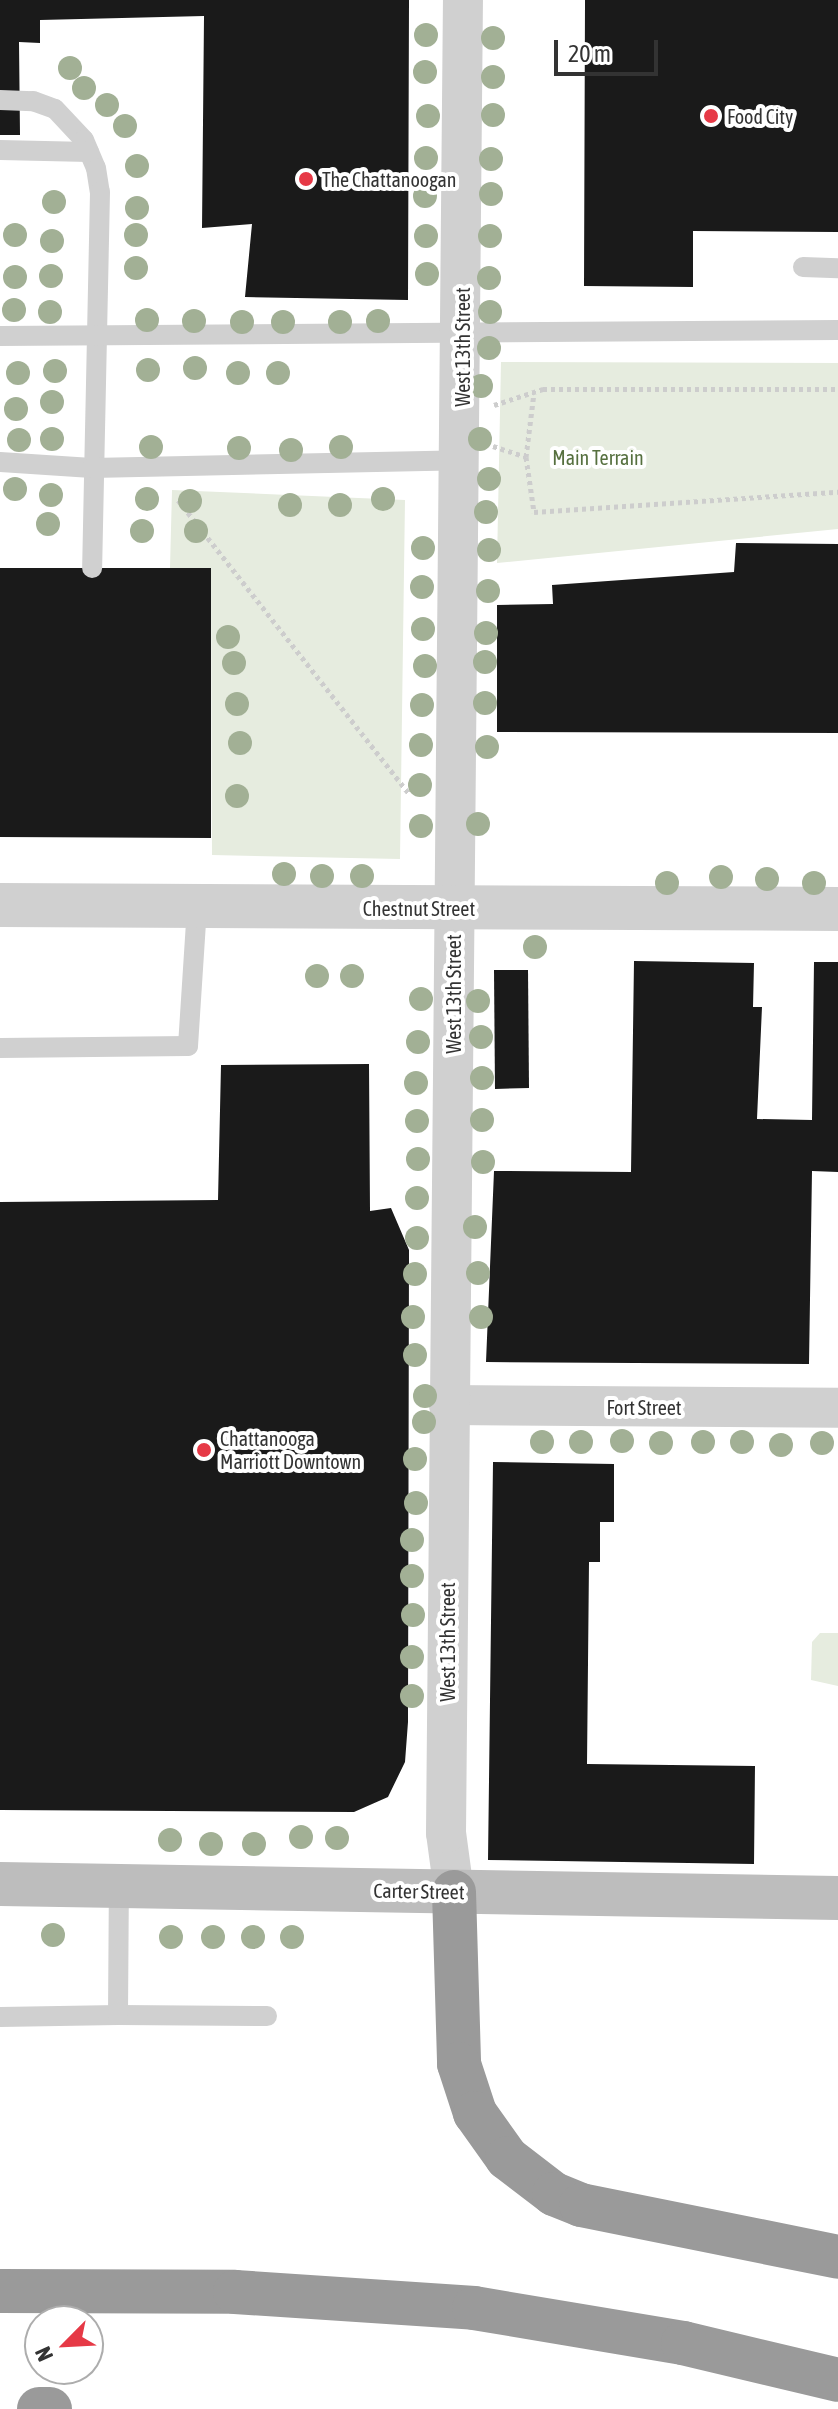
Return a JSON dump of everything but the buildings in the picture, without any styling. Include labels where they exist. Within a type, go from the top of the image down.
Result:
[{"type":"highway","points":[[454,1892],[459,2064],[475,2113],[507,2158],[554,2194],[581,2205],[838,2257]]},
{"type":"highway","points":[[0,2291],[116,2288],[474,2308],[683,2343],[838,2380]]},
{"type":"highway","points":[[39,2409],[50,2409]]},
{"type":"main road","name":"Carter Street","points":[[0,1884],[838,1898]]},
{"type":"street","name":"West 13th Street","points":[[454,1892],[446,1833],[453,909],[462,460],[463,0]]},
{"type":"street","name":"Chestnut Street","points":[[0,905],[453,909],[584,904],[838,909]]},
{"type":"street","name":"Fort Street","points":[[449,1405],[838,1408]]},
{"type":"lane","points":[[0,100],[33,101],[55,109],[89,152],[100,192],[92,568]]},
{"type":"lane","points":[[0,150],[89,152]]},
{"type":"lane","points":[[803,267],[838,268]]},
{"type":"lane","points":[[0,336],[838,330]]},
{"type":"lane","points":[[0,462],[92,468],[462,460]]},
{"type":"lane","points":[[0,1048],[188,1046],[197,907]]},
{"type":"lane","points":[[118,2015],[119,1885]]},
{"type":"lane","points":[[0,2017],[267,2016]]},
{"type":"path","points":[[490,419],[490,406],[543,389],[838,389]]},
{"type":"path","points":[[534,393],[526,457],[534,512],[838,492]]},
{"type":"path","points":[[490,432],[490,444],[526,457]]},
{"type":"path","points":[[178,500],[410,795]]},
{"type":"green space","name":"Main Terrain","points":[[501,362],[838,363],[838,529],[497,563]]},
{"type":"green space","points":[[172,490],[405,500],[400,859],[212,855],[211,568],[170,568]]},
{"type":"green space","points":[[820,1633],[838,1633],[838,1686],[811,1680],[812,1642]]},
{"type":"place","name":"Food City","points":[[711,116]]},
{"type":"place","name":"The Chattanoogan","points":[[306,179]]},
{"type":"place","name":"Chattanooga Marriott Downtown","points":[[204,1450]]}]
